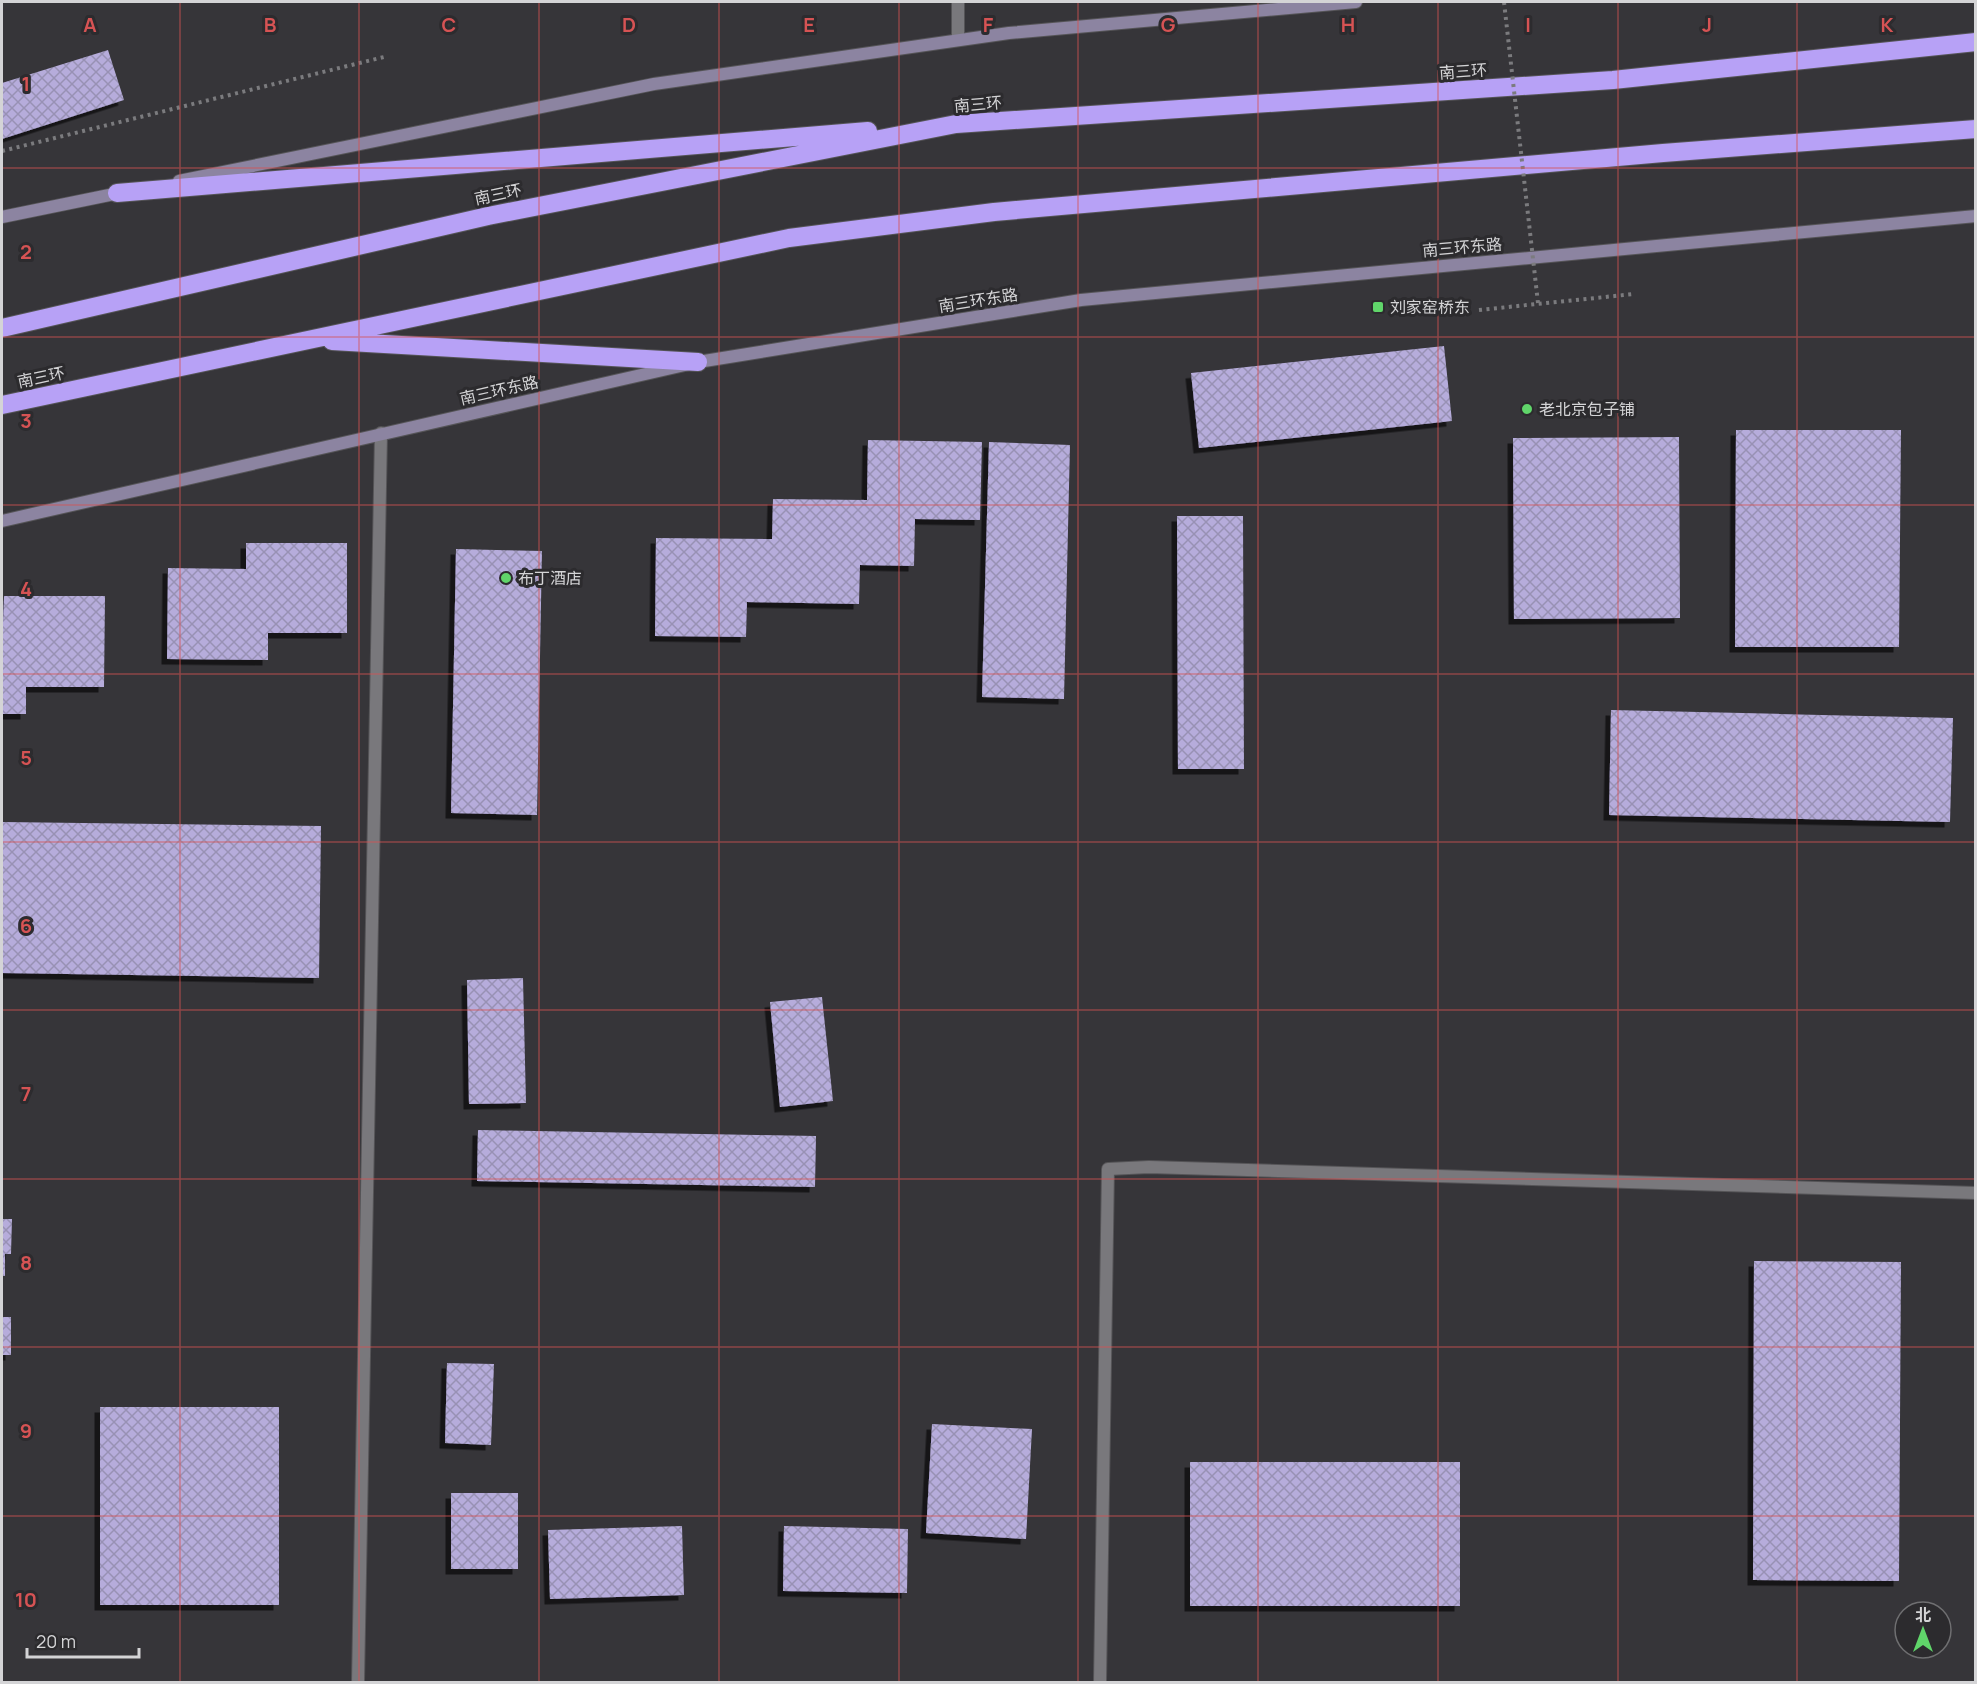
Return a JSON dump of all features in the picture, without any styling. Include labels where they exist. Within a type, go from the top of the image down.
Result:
[{"type":"highway","name":"南三环","points":[[2,328],[488,216],[956,124],[1613,80],[1976,42]]},
{"type":"highway","points":[[117,193],[956,124]]},
{"type":"highway","name":"南三环","points":[[2,405],[800,236],[994,212],[1663,153],[1976,129]]},
{"type":"highway","points":[[309,340],[698,362]]},
{"type":"street","points":[[958,2],[958,40]]},
{"type":"street","points":[[2,217],[654,84],[1021,32],[1356,2]]},
{"type":"street","name":"南三环东路","points":[[2,521],[698,362],[1081,300],[1976,216]]},
{"type":"street","points":[[358,1683],[381,433]]},
{"type":"street","points":[[1100,1683],[1108,1168],[1161,1167],[1976,1193]]},
{"type":"path","points":[[1504,2],[1538,303]]},
{"type":"path","points":[[2,151],[388,56]]},
{"type":"path","points":[[1479,310],[1634,294]]},
{"type":"building","points":[[108,50],[124,100],[2,139],[2,83]]},
{"type":"building","points":[[1444,346],[1452,421],[1199,448],[1191,373]]},
{"type":"building","points":[[1736,430],[1901,430],[1899,647],[1735,647]]},
{"type":"building","points":[[1679,437],[1680,618],[1514,619],[1513,438]]},
{"type":"building","points":[[868,440],[982,442],[980,520],[915,519],[914,566],[860,565],[859,604],[747,602],[746,637],[655,636],[656,538],[772,539],[773,499],[867,500]]},
{"type":"building","points":[[989,442],[1070,445],[1064,699],[982,697]]},
{"type":"building","points":[[1177,516],[1243,516],[1244,769],[1178,769]]},
{"type":"building","points":[[246,543],[347,543],[347,633],[268,633],[268,660],[167,659],[168,568],[246,569]]},
{"type":"building","points":[[456,549],[542,551],[537,815],[451,813]]},
{"type":"building","points":[[4,596],[105,596],[104,687],[26,687],[26,714],[2,714]]},
{"type":"building","points":[[1611,710],[1953,718],[1950,822],[1609,815]]},
{"type":"building","points":[[2,822],[321,826],[319,978],[2,973]]},
{"type":"building","points":[[523,978],[526,1103],[469,1104],[467,980]]},
{"type":"building","points":[[822,997],[833,1101],[780,1107],[770,1002]]},
{"type":"building","points":[[478,1130],[816,1136],[815,1187],[477,1181]]},
{"type":"building","points":[[2,1219],[12,1219],[11,1254],[5,1254],[5,1276],[2,1276]]},
{"type":"building","points":[[1754,1261],[1901,1262],[1899,1581],[1753,1580]]},
{"type":"building","points":[[2,1317],[11,1317],[11,1355],[2,1355]]},
{"type":"building","points":[[447,1363],[494,1364],[491,1445],[445,1443]]},
{"type":"building","points":[[100,1407],[279,1407],[279,1605],[100,1605]]},
{"type":"building","points":[[932,1424],[1032,1429],[1026,1539],[926,1533]]},
{"type":"building","points":[[1190,1462],[1460,1462],[1460,1606],[1190,1606]]},
{"type":"building","points":[[451,1493],[518,1493],[518,1569],[451,1569]]},
{"type":"building","points":[[682,1526],[684,1595],[550,1599],[548,1530]]},
{"type":"building","points":[[784,1526],[908,1529],[907,1593],[783,1591]]},
{"type":"place","name":"刘家窑桥东","points":[[1378,307]]},
{"type":"place","name":"老北京包子铺","points":[[1527,409]]},
{"type":"place","name":"布丁酒店","points":[[506,578]]}]
